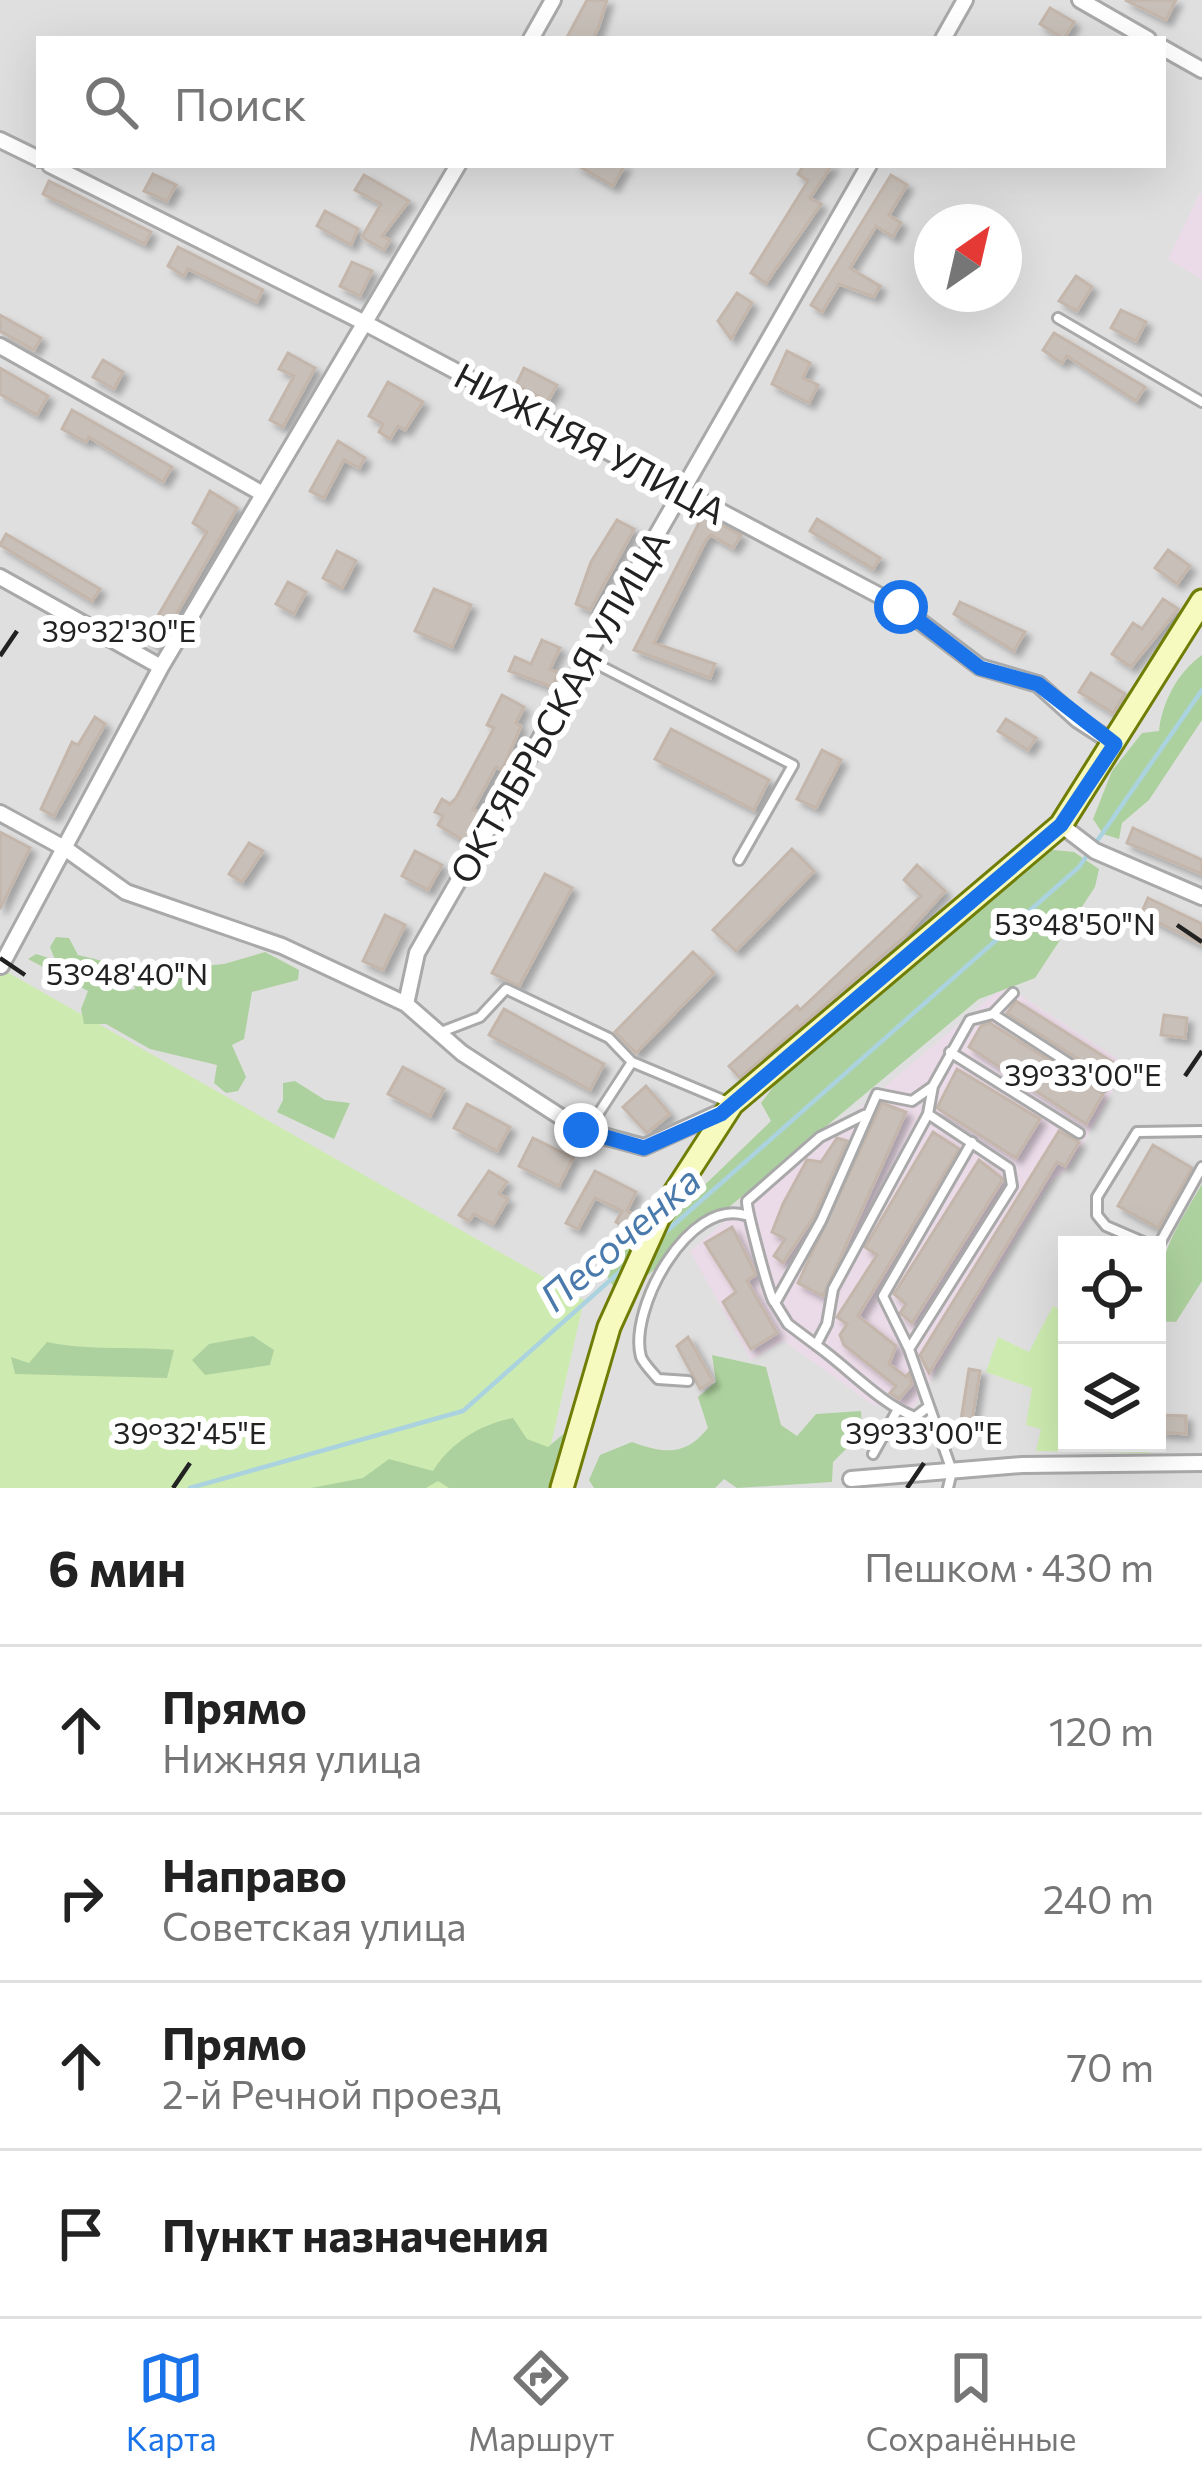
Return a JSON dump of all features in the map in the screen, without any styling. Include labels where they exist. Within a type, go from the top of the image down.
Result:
[{"type":"street","points":[[533,36],[554,0]]},
{"type":"street","points":[[945,36],[965,0]]},
{"type":"street","points":[[1080,0],[1143,36]]},
{"type":"street","points":[[1166,50],[1202,70]]},
{"type":"street","points":[[0,140],[36,158]]},
{"type":"street","name":"НИЖНЯЯ УЛИЦА","points":[[56,168],[365,323],[901,607],[980,668],[1038,684],[1115,744]]},
{"type":"street","points":[[1,966],[161,668],[456,168]]},
{"type":"street","name":"ОКТЯБРЬСКАЯ УЛИЦА","points":[[406,1004],[417,953],[867,168]]},
{"type":"street","points":[[0,346],[263,494]]},
{"type":"street","points":[[0,577],[161,668]]},
{"type":"street","points":[[0,813],[66,849],[126,892],[282,946],[406,1004],[462,1053],[586,1132],[644,1148],[732,1104],[1061,825],[1202,602]]},
{"type":"street","points":[[1061,825],[1095,851],[1202,897]]},
{"type":"street","points":[[562,1488],[609,1327],[659,1216],[732,1104]]},
{"type":"street","points":[[850,1484],[952,1471],[1202,1463]]},
{"type":"lane","points":[[1058,318],[1202,402]]},
{"type":"lane","points":[[585,658],[793,764],[739,860]]},
{"type":"lane","points":[[441,1032],[481,1017],[506,989],[609,1038],[632,1062],[732,1104]]},
{"type":"lane","points":[[816,1345],[827,1324],[833,1289],[928,1114],[933,1086],[950,1052],[970,1019],[993,1014],[1013,993]]},
{"type":"lane","points":[[993,1014],[1104,1086]]},
{"type":"lane","points":[[950,1052],[1079,1132]]},
{"type":"lane","points":[[586,1132],[632,1062]]},
{"type":"lane","points":[[775,1303],[820,1221],[877,1094],[912,1101],[933,1086]]},
{"type":"lane","points":[[865,1114],[820,1137],[747,1201],[745,1215],[760,1240],[764,1285],[788,1324],[862,1376],[897,1411],[915,1417],[928,1407]]},
{"type":"lane","points":[[909,1349],[1012,1186],[1009,1168],[928,1114]]},
{"type":"lane","points":[[1130,1236],[1106,1226],[1097,1215],[1097,1197],[1137,1132],[1202,1131]]},
{"type":"lane","points":[[948,1488],[952,1471],[909,1349],[883,1296],[972,1142]]},
{"type":"lane","points":[[1160,1236],[1202,1167]]},
{"type":"lane","points":[[688,1381],[658,1379],[641,1359],[640,1337],[657,1272],[716,1216],[732,1211],[745,1215]]},
{"type":"lane","points":[[873,1454],[897,1411]]},
{"type":"shaded area","points":[[0,0],[1202,0],[1202,1488],[541,1488],[0,968]]},
{"type":"shaded area","points":[[1202,195],[1202,280],[1168,259]]},
{"type":"shaded area","points":[[1005,985],[1127,1065],[1071,1165],[1049,1184],[914,1408],[873,1405],[784,1341],[751,1360],[690,1251]]},
{"type":"green space","points":[[1202,655],[1202,720],[1149,800],[1122,823],[1119,839],[1103,834],[1093,819],[1112,771],[1142,733],[1159,731],[1173,688]]},
{"type":"green space","points":[[1044,849],[1074,852],[1099,869],[1095,887],[1035,978],[979,999],[632,1288],[613,1286],[605,1272],[623,1245],[657,1231],[771,1121],[761,1103],[786,1070]]},
{"type":"green space","points":[[56,937],[69,938],[78,955],[107,962],[125,991],[135,989],[132,972],[224,964],[265,952],[299,970],[298,980],[252,992],[244,1039],[232,1045],[246,1077],[238,1091],[226,1093],[214,1083],[217,1065],[150,1049],[106,1024],[84,1024],[81,1009],[88,991],[28,959],[36,954],[55,960],[50,947]]},
{"type":"green space","points":[[0,968],[584,1300],[541,1488],[0,1488]]},
{"type":"green space","points":[[295,1081],[325,1100],[350,1103],[334,1139],[277,1112],[283,1083]]},
{"type":"green space","points":[[1202,1184],[1202,1281],[1176,1322],[1166,1321],[1166,1256]]},
{"type":"green space","points":[[1053,1306],[1058,1309],[1058,1451],[1036,1451],[1041,1429],[1026,1425],[1032,1388],[986,1372],[998,1337],[1029,1352]]},
{"type":"green space","points":[[253,1336],[274,1350],[270,1365],[205,1375],[192,1360],[209,1344]]},
{"type":"green space","points":[[47,1342],[174,1350],[167,1378],[15,1374],[11,1357],[29,1363]]},
{"type":"green space","points":[[712,1355],[766,1367],[781,1425],[797,1436],[816,1414],[861,1411],[862,1433],[833,1462],[832,1482],[737,1488],[724,1479],[715,1488],[594,1488],[589,1480],[600,1455],[632,1442],[654,1449],[683,1448],[708,1428],[698,1397],[716,1382]]},
{"type":"green space","points":[[513,1418],[527,1439],[548,1447],[567,1431],[586,1456],[551,1488],[449,1488],[438,1481],[426,1488],[311,1488],[363,1478],[389,1459],[433,1471],[467,1436]]},
{"type":"building","points":[[587,0],[607,0],[594,36],[568,36]]},
{"type":"building","points":[[1125,0],[1176,0],[1166,20]]},
{"type":"building","points":[[1050,8],[1074,22],[1066,36],[1040,24]]},
{"type":"building","points":[[582,168],[623,168],[613,186]]},
{"type":"building","points":[[802,168],[830,168],[810,198],[821,204],[766,283],[751,273],[808,181],[798,174]]},
{"type":"building","points":[[153,174],[176,185],[167,201],[144,191]]},
{"type":"building","points":[[364,175],[409,201],[382,236],[390,240],[384,250],[362,237],[381,204],[355,190]]},
{"type":"building","points":[[891,175],[907,185],[889,215],[901,223],[893,237],[876,226],[850,268],[880,286],[874,297],[839,284],[822,312],[811,305]]},
{"type":"building","points":[[49,181],[151,232],[145,244],[43,194]]},
{"type":"building","points":[[325,211],[358,229],[351,245],[317,226]]},
{"type":"building","points":[[178,247],[263,290],[257,302],[188,269],[184,276],[168,266]]},
{"type":"building","points":[[352,262],[372,271],[360,296],[340,286]]},
{"type":"building","points":[[1076,276],[1092,287],[1077,311],[1059,301]]},
{"type":"building","points":[[737,293],[752,303],[731,339],[718,321]]},
{"type":"building","points":[[1121,310],[1146,322],[1136,341],[1111,328]]},
{"type":"building","points":[[0,315],[41,338],[34,350],[0,331]]},
{"type":"building","points":[[1054,333],[1145,387],[1136,401],[1067,356],[1062,363],[1043,350]]},
{"type":"building","points":[[787,351],[810,363],[803,378],[818,385],[809,403],[772,384]]},
{"type":"building","points":[[288,353],[315,368],[283,427],[270,420],[294,376],[279,369]]},
{"type":"building","points":[[103,360],[123,372],[114,389],[93,377]]},
{"type":"building","points":[[0,368],[48,396],[37,415],[0,394]]},
{"type":"building","points":[[524,368],[557,385],[548,401],[516,385]]},
{"type":"building","points":[[388,382],[423,402],[405,430],[398,426],[390,439],[379,432],[383,424],[369,416]]},
{"type":"building","points":[[72,410],[172,467],[163,482],[89,437],[86,442],[62,429]]},
{"type":"building","points":[[338,441],[365,458],[359,468],[344,460],[324,498],[310,491]]},
{"type":"building","points":[[210,491],[237,508],[158,646],[145,638],[207,532],[193,523]]},
{"type":"building","points":[[703,515],[741,535],[733,548],[711,535],[706,540],[654,643],[715,664],[710,678],[634,650]]},
{"type":"building","points":[[817,519],[880,558],[873,569],[810,531]]},
{"type":"building","points":[[617,520],[634,529],[590,610],[576,604],[591,562]]},
{"type":"building","points":[[6,534],[100,589],[92,601],[0,545]]},
{"type":"building","points":[[1168,550],[1190,566],[1177,584],[1155,568]]},
{"type":"building","points":[[337,551],[356,561],[342,588],[323,578]]},
{"type":"building","points":[[288,582],[306,592],[294,614],[276,604]]},
{"type":"building","points":[[434,589],[471,605],[452,647],[415,631]]},
{"type":"building","points":[[1163,599],[1178,609],[1131,667],[1112,654],[1133,623],[1142,629]]},
{"type":"building","points":[[960,602],[1025,632],[1014,651],[954,614]]},
{"type":"building","points":[[542,640],[560,648],[550,669],[558,673],[552,687],[509,671],[515,657],[531,664]]},
{"type":"building","points":[[1091,673],[1125,694],[1113,713],[1079,692]]},
{"type":"building","points":[[502,695],[524,707],[516,723],[521,726],[502,770],[496,767],[473,809],[483,814],[466,842],[438,825],[443,816],[435,812],[442,799],[450,804],[456,798],[494,728],[487,725]]},
{"type":"building","points":[[95,717],[105,724],[54,816],[41,809],[72,742],[78,745]]},
{"type":"building","points":[[1006,719],[1036,738],[1028,750],[998,731]]},
{"type":"building","points":[[671,729],[769,780],[754,810],[655,759]]},
{"type":"building","points":[[822,750],[841,760],[816,808],[797,799]]},
{"type":"building","points":[[1133,828],[1202,860],[1202,874],[1127,843]]},
{"type":"building","points":[[0,832],[30,848],[0,909]]},
{"type":"building","points":[[249,843],[263,851],[242,882],[229,874]]},
{"type":"building","points":[[792,849],[814,871],[736,951],[713,930]]},
{"type":"building","points":[[415,851],[442,865],[428,890],[402,876]]},
{"type":"building","points":[[917,865],[945,891],[903,938],[740,1078],[729,1066],[797,1006],[800,1010],[921,896],[904,880]]},
{"type":"building","points":[[545,874],[572,888],[519,986],[492,973]]},
{"type":"building","points":[[1148,898],[1202,924],[1202,944],[1141,914]]},
{"type":"building","points":[[385,915],[405,925],[383,970],[363,961]]},
{"type":"building","points":[[693,952],[714,973],[636,1053],[615,1032]]},
{"type":"building","points":[[1016,1001],[1122,1068],[1114,1082],[1007,1013]]},
{"type":"building","points":[[504,1009],[604,1064],[590,1090],[489,1035]]},
{"type":"building","points":[[1164,1015],[1187,1018],[1185,1038],[1161,1035]]},
{"type":"building","points":[[990,1023],[1103,1094],[1086,1124],[969,1047],[981,1026]]},
{"type":"building","points":[[403,1067],[444,1089],[430,1116],[388,1094]]},
{"type":"building","points":[[957,1069],[1040,1119],[1016,1158],[937,1108]]},
{"type":"building","points":[[646,1086],[670,1114],[647,1133],[623,1107]]},
{"type":"building","points":[[882,1103],[906,1112],[823,1296],[798,1283]]},
{"type":"building","points":[[467,1104],[510,1127],[497,1151],[454,1128]]},
{"type":"building","points":[[1059,1131],[1079,1142],[1065,1166],[1057,1162],[929,1373],[920,1355]]},
{"type":"building","points":[[933,1132],[959,1149],[858,1316],[896,1346],[889,1364],[906,1377],[909,1373],[912,1384],[899,1399],[890,1393],[896,1386],[844,1345],[840,1335],[847,1324],[837,1317],[877,1255],[865,1247]]},
{"type":"building","points":[[533,1138],[573,1158],[559,1186],[519,1166]]},
{"type":"building","points":[[837,1138],[847,1141],[814,1216],[783,1263],[774,1256],[785,1239],[772,1232],[783,1204],[807,1160],[821,1162]]},
{"type":"building","points":[[1153,1145],[1192,1168],[1158,1228],[1118,1206]]},
{"type":"building","points":[[979,1160],[1003,1179],[912,1323],[900,1313],[906,1304],[894,1294]]},
{"type":"building","points":[[489,1171],[507,1182],[499,1194],[508,1199],[493,1224],[474,1214],[469,1221],[459,1215]]},
{"type":"building","points":[[595,1171],[636,1192],[627,1211],[641,1219],[635,1234],[616,1222],[622,1211],[595,1198],[578,1229],[566,1223]]},
{"type":"building","points":[[732,1227],[756,1274],[747,1281],[777,1333],[751,1349],[723,1302],[736,1292],[705,1243]]},
{"type":"building","points":[[688,1337],[713,1381],[700,1389],[677,1346]]},
{"type":"building","points":[[969,1369],[980,1371],[971,1428],[960,1426]]},
{"type":"building","points":[[1166,1415],[1186,1416],[1186,1434],[1166,1433]]},
{"type":"waterway","name":"Песоченка","points":[[660,1237],[1079,867],[1202,690]]},
{"type":"waterway","name":"Песоченка","points":[[190,1488],[463,1411],[624,1268]]},
{"type":"route","points":[[581,1130],[644,1148],[721,1114],[1061,825],[1115,744],[1078,720],[1038,684],[980,668],[901,607]]}]
